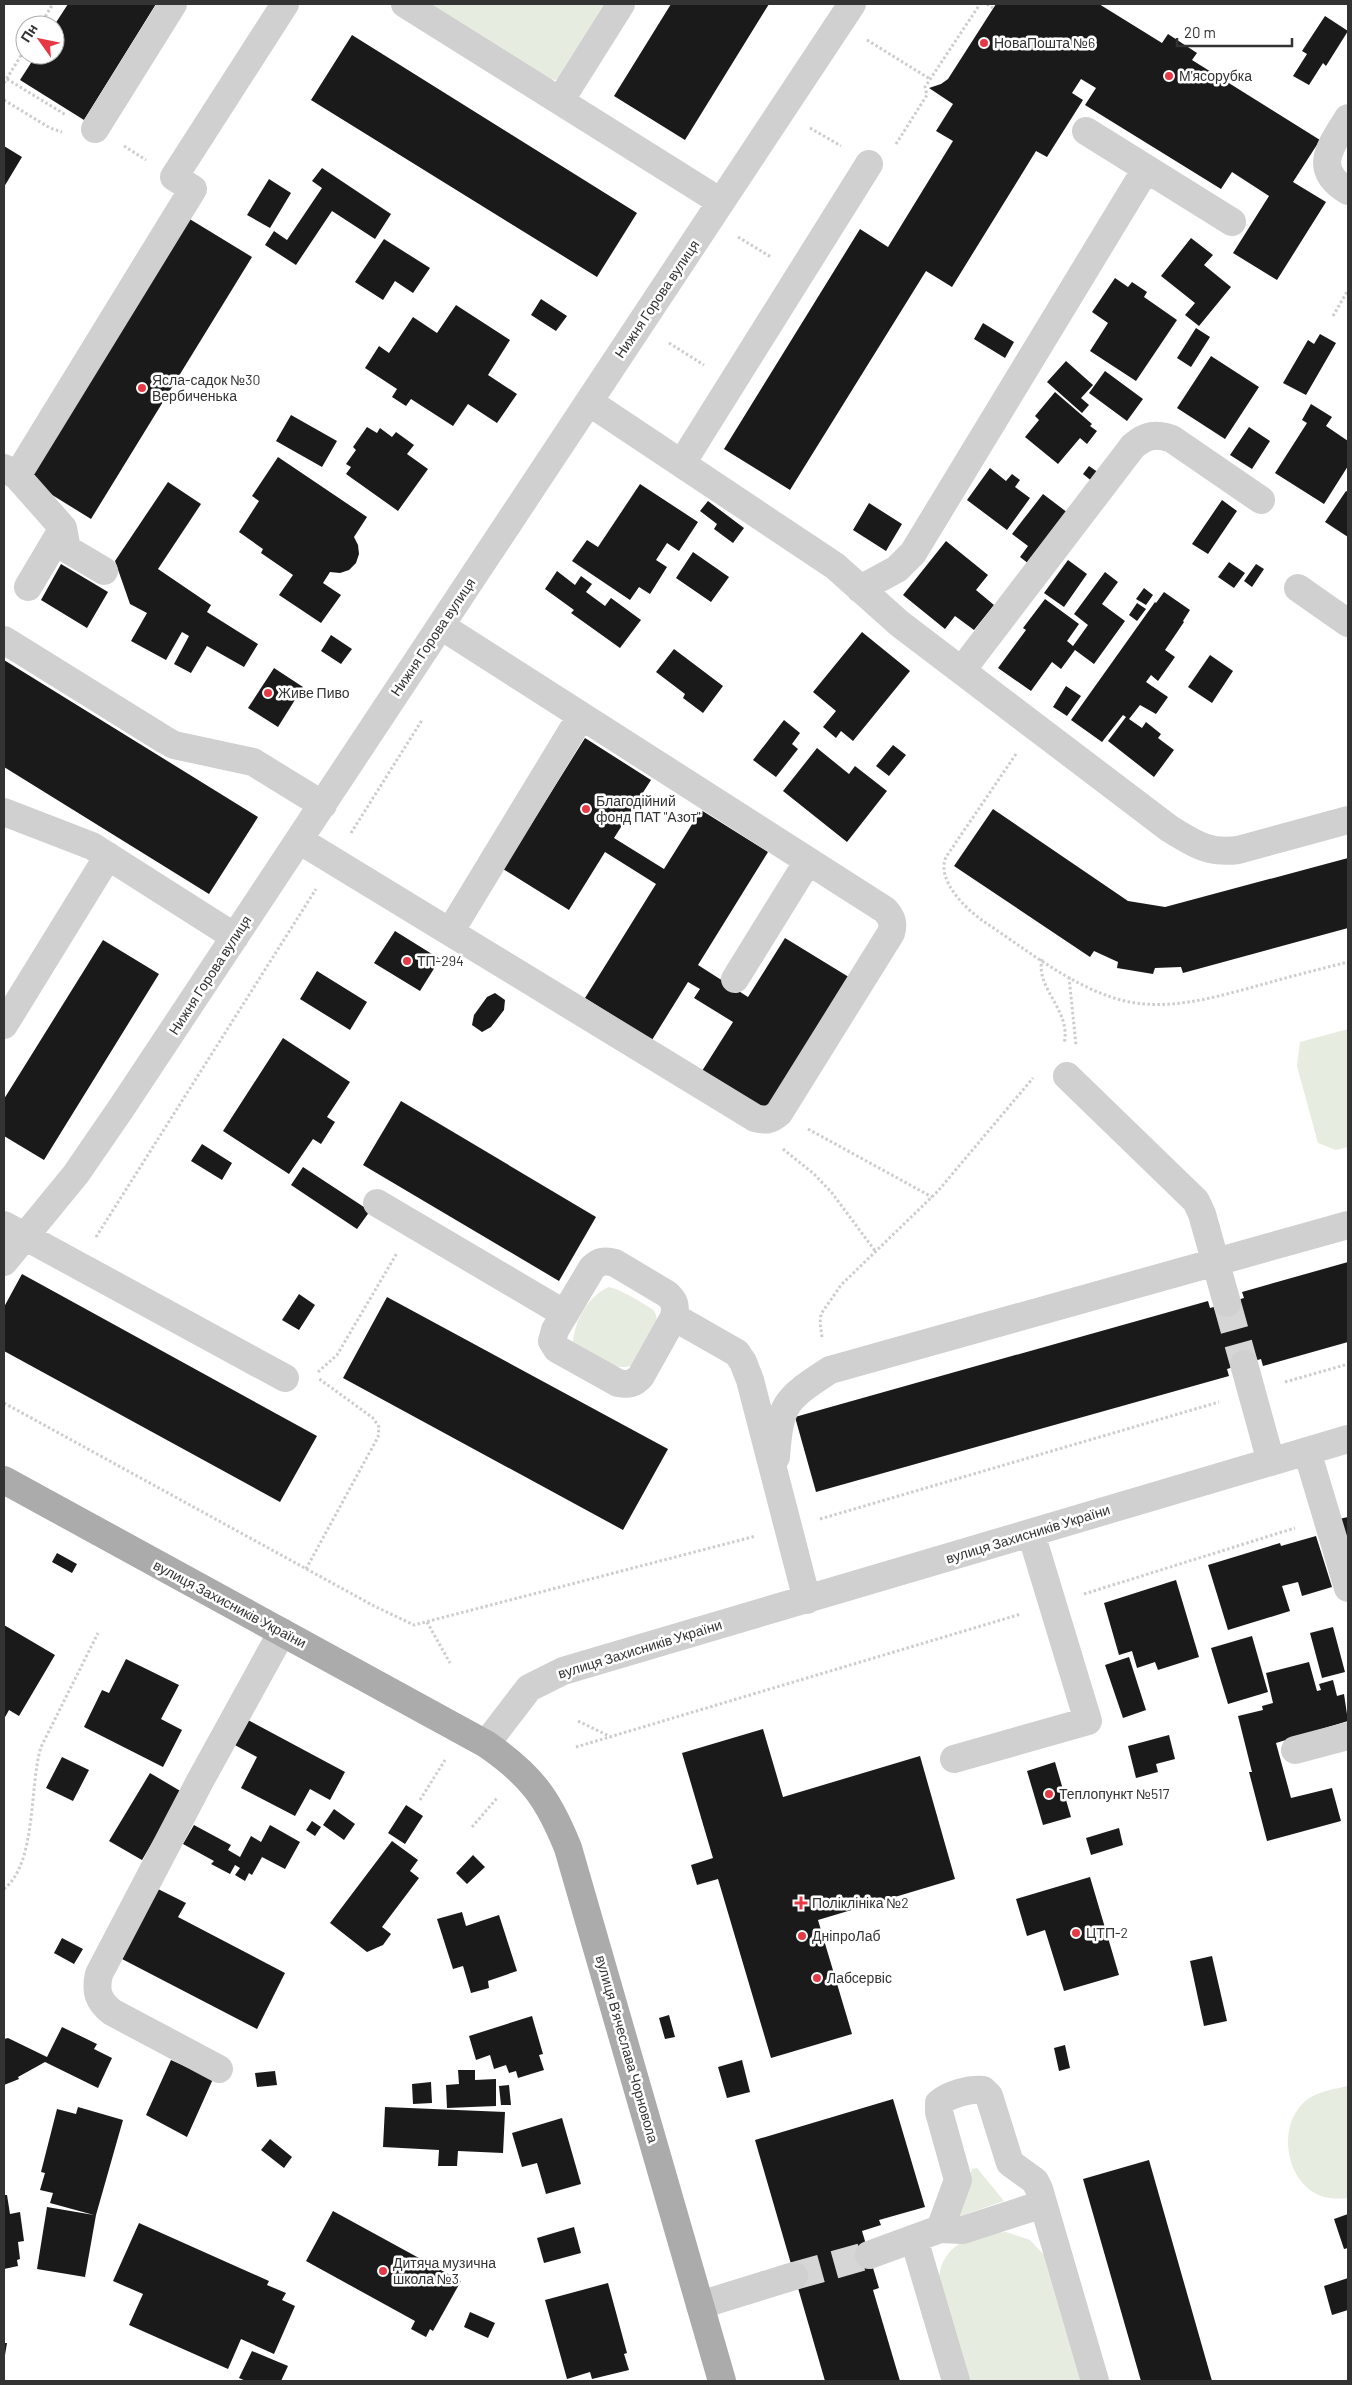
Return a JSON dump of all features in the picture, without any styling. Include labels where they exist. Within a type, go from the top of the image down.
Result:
[{"type":"main road","name":"вулиця Захисників України","points":[[4,1480],[486,1744]]},
{"type":"main road","name":"вулиця Вʼячеслава Чорновола","points":[[486,1744],[528,1776],[544,1798],[568,1848],[722,2381]]},
{"type":"street","points":[[95,129],[173,4]]},
{"type":"street","points":[[104,571],[67,549],[63,528],[10,472],[193,189],[174,177],[285,4]]},
{"type":"street","points":[[405,4],[560,101],[716,211]]},
{"type":"street","points":[[560,101],[621,4]]},
{"type":"street","name":"Нижня Горова вулиця","points":[[4,1262],[14,1231],[89,1156],[236,937],[845,13]]},
{"type":"street","points":[[1348,118],[1326,157],[1327,168],[1332,179],[1348,191]]},
{"type":"street","points":[[1086,131],[1232,222]]},
{"type":"street","points":[[682,463],[869,164]]},
{"type":"street","points":[[860,589],[897,569],[913,553],[1146,168]]},
{"type":"street","points":[[589,402],[835,566],[900,624],[1170,828],[1195,844],[1211,850],[1238,850],[1348,820]]},
{"type":"street","points":[[962,670],[1133,446],[1141,439],[1151,435],[1162,435],[1172,439],[1261,500]]},
{"type":"street","points":[[28,587],[63,528]]},
{"type":"street","points":[[1298,588],[1348,623]]},
{"type":"street","points":[[299,840],[755,1118],[764,1121],[775,1116],[891,934],[893,925],[891,916],[885,910],[441,626]]},
{"type":"street","points":[[4,640],[174,745],[257,764],[323,805]]},
{"type":"street","points":[[450,932],[581,716]]},
{"type":"street","points":[[4,812],[92,846],[236,937]]},
{"type":"street","points":[[4,1025],[108,856]]},
{"type":"street","points":[[735,979],[808,861]]},
{"type":"street","points":[[1074,1083],[1196,1201],[1202,1214],[1227,1303]]},
{"type":"street","points":[[377,1203],[564,1314]]},
{"type":"street","points":[[774,1473],[779,1423],[786,1404],[796,1392],[830,1370],[1348,1225]]},
{"type":"street","points":[[14,1231],[285,1378]]},
{"type":"street","points":[[607,1260],[667,1294],[674,1300],[676,1309],[674,1317],[641,1376],[635,1382],[626,1385],[618,1383],[557,1349],[552,1342],[552,1336],[592,1268],[598,1262],[607,1260]]},
{"type":"street","points":[[674,1317],[740,1357],[750,1380],[807,1600]]},
{"type":"street","points":[[1244,1364],[1271,1462]]},
{"type":"street","name":"вулиця Захисників України","points":[[486,1744],[528,1688],[563,1671],[1348,1439]]},
{"type":"street","points":[[1307,1451],[1348,1588]]},
{"type":"street","points":[[954,1758],[1088,1721],[1031,1533]]},
{"type":"street","points":[[219,2069],[112,2012],[103,2005],[98,1996],[97,1985],[99,1974],[156,1865],[282,1632]]},
{"type":"street","points":[[1294,1750],[1348,1736]]},
{"type":"street","points":[[940,2229],[958,2180],[939,2112],[939,2103],[946,2098],[974,2089],[983,2090],[989,2096],[1010,2163],[1035,2181],[1095,2381]]},
{"type":"street","points":[[869,2255],[940,2229],[963,2230],[1043,2204]]},
{"type":"street","points":[[914,2239],[956,2381]]},
{"type":"street","points":[[700,2305],[794,2276]]},
{"type":"path","points":[[47,15],[54,4]]},
{"type":"path","points":[[781,110],[869,164],[898,143],[927,95],[925,87],[980,4]]},
{"type":"path","points":[[987,4],[993,8]]},
{"type":"path","points":[[845,13],[930,79]]},
{"type":"path","points":[[4,83],[15,65]]},
{"type":"path","points":[[7,79],[58,110]]},
{"type":"path","points":[[4,100],[56,131],[68,132],[95,129],[174,177]]},
{"type":"path","points":[[716,211],[799,275]]},
{"type":"path","points":[[1333,316],[1348,290]]},
{"type":"path","points":[[640,325],[732,383]]},
{"type":"path","points":[[79,1265],[422,720]]},
{"type":"path","points":[[1035,727],[946,857],[943,870],[946,880],[972,913],[1069,976],[1115,999],[1143,1004],[1165,1004],[1216,997],[1348,962]]},
{"type":"path","points":[[1042,959],[1039,972],[1059,1010],[1066,1031],[1063,1049],[1076,1039]]},
{"type":"path","points":[[1069,976],[1076,1039],[1074,1083]]},
{"type":"path","points":[[830,1370],[821,1332],[822,1314],[840,1285],[932,1197],[1018,1093],[1037,1074]]},
{"type":"path","points":[[876,1252],[832,1193],[814,1174],[774,1139],[775,1116],[932,1197]]},
{"type":"path","points":[[306,1569],[378,1437],[379,1427],[373,1418],[313,1376],[337,1355],[414,1224]]},
{"type":"path","points":[[4,1403],[306,1569],[414,1625],[788,1528],[1348,1364]]},
{"type":"path","points":[[576,1747],[612,1738],[1328,1518]]},
{"type":"path","points":[[427,1622],[450,1663]]},
{"type":"path","points":[[4,1889],[15,1877],[26,1847],[36,1763],[41,1747],[98,1633]]},
{"type":"path","points":[[578,1720],[612,1738]]},
{"type":"path","points":[[420,1800],[446,1757]]},
{"type":"path","points":[[472,1827],[502,1793]]},
{"type":"shaded area","points":[[424,4],[612,4],[563,78],[555,80],[546,78]]},
{"type":"shaded area","points":[[1348,1029],[1348,1147],[1336,1150],[1318,1143],[1297,1066],[1300,1042]]},
{"type":"shaded area","points":[[609,1287],[625,1293],[650,1308],[654,1311],[656,1317],[654,1332],[650,1340],[631,1366],[623,1367],[607,1364],[573,1342],[577,1325],[584,1310],[595,1296]]},
{"type":"shaded area","points":[[1348,2086],[1348,2198],[1328,2198],[1309,2189],[1299,2178],[1292,2165],[1288,2136],[1291,2122],[1298,2109],[1308,2099],[1322,2092]]},
{"type":"shaded area","points":[[977,2168],[1004,2201],[955,2218],[972,2169]]},
{"type":"shaded area","points":[[1006,2232],[1030,2240],[1046,2257],[1084,2381],[967,2381],[939,2277],[942,2265],[947,2255],[962,2242],[983,2235]]},
{"type":"building","points":[[68,4],[156,4],[84,120],[20,80],[30,65],[65,65],[65,15],[61,15]]},
{"type":"building","points":[[671,4],[769,4],[685,140],[614,96]]},
{"type":"building","points":[[996,4],[1099,4],[1162,43],[1168,34],[1197,53],[1192,60],[1320,140],[1293,182],[1326,202],[1277,280],[1233,253],[1269,196],[1232,172],[1221,189],[1085,105],[1096,88],[1081,79],[1072,93],[1083,100],[1047,157],[1036,151],[952,287],[926,271],[790,490],[724,449],[860,229],[888,247],[953,141],[936,131],[953,104],[929,88],[941,84],[948,79]]},
{"type":"building","points":[[1325,16],[1348,31],[1326,66],[1323,63],[1309,85],[1293,76],[1307,54],[1302,51]]},
{"type":"building","points":[[352,35],[637,213],[597,277],[311,100]]},
{"type":"building","points":[[4,146],[22,157],[4,187]]},
{"type":"building","points":[[322,168],[391,214],[375,239],[332,211],[296,265],[265,245],[274,231],[287,240],[322,188],[312,181]]},
{"type":"building","points":[[269,179],[291,193],[270,228],[247,215]]},
{"type":"building","points":[[188,218],[252,257],[91,519],[28,480]]},
{"type":"building","points":[[1191,238],[1213,255],[1204,265],[1231,287],[1199,326],[1185,315],[1195,303],[1161,276]]},
{"type":"building","points":[[384,239],[430,268],[413,293],[395,281],[383,300],[355,282]]},
{"type":"building","points":[[1115,278],[1128,287],[1132,282],[1147,292],[1144,297],[1177,320],[1136,381],[1090,351],[1108,323],[1092,312]]},
{"type":"building","points":[[541,299],[567,316],[556,331],[531,315]]},
{"type":"building","points":[[456,305],[510,340],[488,375],[517,394],[497,423],[468,404],[453,426],[411,399],[406,406],[392,397],[397,389],[365,368],[379,346],[389,353],[413,317],[437,333]]},
{"type":"building","points":[[983,323],[1014,342],[1005,358],[974,339]]},
{"type":"building","points":[[1196,328],[1210,337],[1191,367],[1177,358]]},
{"type":"building","points":[[1320,334],[1336,343],[1306,395],[1283,383],[1308,340],[1314,344]]},
{"type":"building","points":[[1211,356],[1259,387],[1225,439],[1177,408]]},
{"type":"building","points":[[1066,361],[1093,385],[1081,398],[1089,405],[1082,413],[1047,382]]},
{"type":"building","points":[[1105,371],[1143,399],[1127,421],[1089,393]]},
{"type":"building","points":[[1055,392],[1092,424],[1090,426],[1097,431],[1087,444],[1080,438],[1058,464],[1025,437],[1039,420],[1035,416]]},
{"type":"building","points":[[1311,404],[1332,417],[1326,426],[1348,441],[1348,466],[1324,504],[1275,473],[1307,423],[1302,420]]},
{"type":"building","points":[[291,415],[337,441],[322,467],[276,441]]},
{"type":"building","points":[[367,427],[377,433],[380,428],[392,437],[396,432],[414,445],[407,454],[428,469],[398,511],[346,474],[351,467],[346,464],[356,450],[353,447]]},
{"type":"building","points":[[1249,427],[1270,441],[1252,469],[1230,455]]},
{"type":"building","points":[[278,457],[367,517],[354,537],[358,545],[359,554],[356,563],[349,570],[340,573],[330,572],[323,583],[341,595],[321,623],[279,595],[293,575],[261,553],[263,549],[239,532],[259,501],[252,496]]},
{"type":"building","points":[[1089,466],[1099,473],[1093,482],[1083,474]]},
{"type":"building","points":[[990,468],[1006,481],[1012,474],[1020,480],[1015,487],[1030,498],[1007,530],[967,500]]},
{"type":"building","points":[[168,482],[201,504],[158,569],[211,605],[207,612],[258,644],[244,667],[207,646],[191,673],[174,664],[189,636],[182,632],[166,660],[131,641],[147,613],[130,604],[115,561]]},
{"type":"building","points":[[640,484],[698,522],[679,551],[667,543],[656,560],[667,567],[650,594],[639,587],[630,600],[572,561],[587,540],[598,547]]},
{"type":"building","points":[[1346,491],[1348,492],[1348,537],[1325,522]]},
{"type":"building","points":[[1043,494],[1068,513],[1029,564],[1020,557],[1028,546],[1012,534]]},
{"type":"building","points":[[1222,500],[1237,511],[1208,554],[1192,544]]},
{"type":"building","points":[[708,501],[744,528],[733,543],[714,529],[717,524],[700,511]]},
{"type":"building","points":[[869,503],[902,524],[886,551],[853,530]]},
{"type":"building","points":[[946,541],[988,575],[976,590],[994,605],[974,630],[955,616],[945,629],[903,595]]},
{"type":"building","points":[[693,552],[729,577],[711,602],[676,578]]},
{"type":"building","points":[[1068,560],[1087,574],[1064,607],[1044,593]]},
{"type":"building","points":[[1229,562],[1245,573],[1234,588],[1218,577]]},
{"type":"building","points":[[61,564],[108,592],[87,628],[41,600]]},
{"type":"building","points":[[1256,564],[1264,569],[1252,587],[1244,581]]},
{"type":"building","points":[[557,571],[575,585],[581,576],[592,584],[586,592],[605,606],[611,598],[641,620],[620,648],[571,613],[574,610],[545,589]]},
{"type":"building","points":[[1105,572],[1118,582],[1102,604],[1125,621],[1094,664],[1075,650],[1061,669],[1052,662],[1031,691],[998,668],[1026,630],[1023,628],[1045,599],[1079,624],[1067,641],[1073,646],[1088,625],[1074,614]]},
{"type":"building","points":[[1144,588],[1153,595],[1146,605],[1136,599]]},
{"type":"building","points":[[1164,592],[1190,610],[1165,650],[1175,657],[1158,681],[1151,675],[1146,682],[1168,697],[1156,714],[1140,705],[1129,719],[1142,728],[1146,722],[1161,734],[1158,738],[1174,750],[1154,777],[1108,741],[1126,717],[1123,715],[1102,742],[1071,720]]},
{"type":"building","points":[[1137,603],[1146,609],[1137,621],[1129,615]]},
{"type":"building","points":[[862,632],[910,671],[853,741],[841,731],[836,738],[823,727],[836,711],[813,692]]},
{"type":"building","points":[[331,635],[352,649],[341,664],[321,651]]},
{"type":"building","points":[[674,649],[723,686],[703,713],[683,698],[685,694],[656,672]]},
{"type":"building","points":[[1210,655],[1233,671],[1212,703],[1188,687]]},
{"type":"building","points":[[4,660],[258,817],[209,894],[4,767]]},
{"type":"building","points":[[274,668],[303,687],[278,727],[248,708]]},
{"type":"building","points":[[1066,686],[1081,696],[1067,716],[1053,707]]},
{"type":"building","points":[[784,720],[800,733],[792,744],[798,749],[776,777],[753,760]]},
{"type":"building","points":[[585,738],[651,780],[614,838],[664,869],[701,810],[768,852],[698,965],[748,997],[785,938],[852,979],[769,1112],[702,1071],[733,1022],[694,998],[700,989],[688,982],[652,1040],[585,998],[656,884],[605,852],[569,910],[503,869]]},
{"type":"building","points":[[893,745],[906,755],[889,776],[876,766]]},
{"type":"building","points":[[817,748],[849,774],[855,766],[887,791],[847,842],[783,791]]},
{"type":"building","points":[[993,809],[1128,901],[1165,907],[1348,858],[1348,928],[1183,973],[1181,967],[1155,968],[1153,974],[1117,968],[1118,962],[1094,951],[1090,957],[954,866]]},
{"type":"building","name":"ТП-294","points":[[395,931],[440,959],[420,991],[374,963]]},
{"type":"building","points":[[103,940],[159,974],[44,1160],[4,1136],[4,1099]]},
{"type":"building","points":[[317,971],[367,1002],[350,1030],[300,999]]},
{"type":"building","points":[[495,993],[505,1000],[504,1010],[491,1027],[482,1032],[472,1025],[474,1015],[487,997]]},
{"type":"building","points":[[283,1038],[350,1082],[327,1117],[335,1122],[321,1144],[313,1139],[289,1174],[223,1131]]},
{"type":"building","points":[[401,1101],[596,1217],[559,1281],[363,1165]]},
{"type":"building","points":[[202,1144],[232,1163],[222,1180],[191,1161]]},
{"type":"building","points":[[303,1167],[370,1211],[357,1229],[291,1185]]},
{"type":"building","points":[[1348,1262],[1348,1342],[1263,1366],[1261,1359],[1227,1369],[1229,1376],[816,1492],[795,1417],[1208,1301],[1210,1308],[1244,1298],[1242,1292]]},
{"type":"building","points":[[22,1274],[317,1436],[280,1502],[4,1351],[4,1307]]},
{"type":"building","points":[[299,1294],[315,1305],[299,1330],[282,1320]]},
{"type":"building","points":[[387,1297],[668,1449],[623,1530],[343,1378]]},
{"type":"building","points":[[1348,1517],[1348,1548],[1339,1519]]},
{"type":"building","points":[[1316,1536],[1332,1587],[1302,1596],[1298,1582],[1282,1586],[1290,1611],[1228,1630],[1208,1565],[1280,1543],[1281,1546]]},
{"type":"building","points":[[57,1553],[77,1564],[72,1573],[52,1562]]},
{"type":"building","points":[[1176,1580],[1199,1657],[1158,1670],[1155,1662],[1137,1668],[1132,1651],[1119,1655],[1104,1603]]},
{"type":"building","points":[[4,1625],[55,1655],[19,1716],[9,1710],[4,1719]]},
{"type":"building","points":[[1333,1627],[1345,1672],[1322,1678],[1310,1633]]},
{"type":"building","points":[[1252,1636],[1268,1692],[1228,1704],[1211,1648]]},
{"type":"building","points":[[1129,1657],[1146,1710],[1123,1718],[1105,1665]]},
{"type":"building","points":[[126,1659],[179,1685],[161,1719],[182,1730],[163,1767],[84,1727],[102,1690],[109,1693]]},
{"type":"building","points":[[1309,1662],[1317,1691],[1321,1690],[1319,1684],[1333,1680],[1337,1696],[1344,1694],[1348,1721],[1276,1743],[1291,1798],[1332,1788],[1341,1821],[1267,1841],[1249,1772],[1252,1772],[1238,1716],[1263,1710],[1262,1706],[1273,1703],[1266,1673]]},
{"type":"building","points":[[246,1719],[345,1772],[330,1800],[310,1789],[295,1816],[241,1788],[257,1757],[233,1744]]},
{"type":"building","name":"Поліклініка №2","points":[[763,1729],[783,1797],[920,1756],[955,1879],[818,1920],[852,2034],[771,2058],[718,1879],[697,1885],[691,1865],[713,1858],[682,1753]]},
{"type":"building","points":[[1169,1735],[1175,1759],[1156,1764],[1158,1772],[1136,1778],[1128,1746]]},
{"type":"building","points":[[62,1757],[89,1770],[73,1801],[46,1788]]},
{"type":"building","name":"Теплопункт №517","points":[[1055,1762],[1071,1817],[1043,1825],[1027,1771]]},
{"type":"building","points":[[150,1773],[182,1792],[142,1860],[109,1841]]},
{"type":"building","points":[[406,1805],[423,1816],[405,1844],[388,1833]]},
{"type":"building","points":[[334,1809],[355,1824],[344,1840],[323,1825]]},
{"type":"building","points":[[312,1821],[321,1827],[315,1836],[306,1830]]},
{"type":"building","points":[[194,1825],[231,1845],[228,1850],[240,1857],[251,1836],[261,1842],[270,1825],[300,1842],[285,1869],[262,1857],[252,1875],[249,1873],[245,1881],[235,1875],[240,1868],[235,1865],[230,1874],[211,1864],[214,1861],[183,1844]]},
{"type":"building","points":[[1119,1828],[1123,1845],[1091,1855],[1086,1838]]},
{"type":"building","points":[[392,1841],[418,1860],[410,1871],[419,1878],[382,1927],[391,1934],[383,1945],[367,1952],[330,1923]]},
{"type":"building","points":[[473,1855],[485,1867],[467,1884],[456,1873]]},
{"type":"building","name":"ЦТП-2","points":[[1090,1877],[1119,1975],[1064,1991],[1045,1930],[1027,1936],[1016,1899]]},
{"type":"building","points":[[158,1889],[186,1903],[178,1917],[285,1973],[257,2029],[122,1959]]},
{"type":"building","points":[[462,1912],[466,1926],[499,1915],[517,1971],[488,1981],[489,1988],[471,1993],[463,1966],[453,1969],[437,1919]]},
{"type":"building","points":[[62,1938],[83,1949],[74,1964],[54,1953]]},
{"type":"building","points":[[1212,1956],[1227,2021],[1204,2026],[1190,1961]]},
{"type":"building","points":[[669,2015],[675,2037],[665,2039],[659,2018]]},
{"type":"building","points":[[532,2016],[543,2054],[539,2055],[544,2070],[518,2078],[516,2071],[509,2073],[506,2065],[494,2069],[490,2055],[476,2060],[469,2036]]},
{"type":"building","points":[[62,2027],[97,2044],[94,2049],[112,2058],[98,2088],[45,2062],[18,2077],[19,2079],[4,2085],[4,2039],[8,2038],[47,2057]]},
{"type":"building","points":[[1065,2045],[1070,2068],[1059,2071],[1054,2048]]},
{"type":"building","points":[[171,2060],[213,2079],[187,2137],[146,2115]]},
{"type":"building","points":[[742,2060],[750,2092],[727,2098],[718,2067]]},
{"type":"building","points":[[458,2070],[475,2070],[475,2080],[496,2079],[496,2106],[447,2108],[446,2085],[459,2084]]},
{"type":"building","points":[[275,2071],[277,2085],[257,2087],[255,2073]]},
{"type":"building","points":[[431,2082],[432,2103],[413,2104],[412,2084]]},
{"type":"building","points":[[509,2085],[511,2105],[501,2105],[499,2086]]},
{"type":"building","points":[[893,2099],[925,2207],[879,2220],[881,2225],[862,2231],[879,2288],[873,2290],[900,2381],[825,2381],[755,2140]]},
{"type":"building","points":[[78,2107],[123,2120],[96,2215],[85,2277],[37,2269],[47,2207],[94,2215],[50,2203],[53,2193],[40,2190],[45,2173],[41,2172],[57,2109],[76,2114]]},
{"type":"building","points":[[385,2107],[505,2112],[503,2153],[458,2151],[457,2166],[438,2166],[439,2150],[383,2147]]},
{"type":"building","points":[[562,2118],[581,2184],[546,2194],[537,2163],[522,2167],[512,2133]]},
{"type":"building","points":[[270,2139],[292,2157],[284,2168],[261,2150]]},
{"type":"building","points":[[1149,2160],[1212,2381],[1141,2381],[1083,2179]]},
{"type":"building","points":[[4,2195],[7,2195],[10,2214],[20,2212],[24,2241],[18,2242],[20,2259],[17,2260],[18,2266],[4,2269]]},
{"type":"building","name":"Дитяча музична школа №3","points":[[333,2211],[461,2281],[433,2331],[430,2329],[426,2337],[411,2329],[415,2321],[306,2261]]},
{"type":"building","points":[[1348,2214],[1348,2248],[1344,2249],[1334,2219]]},
{"type":"building","points":[[139,2223],[269,2281],[267,2285],[286,2293],[282,2300],[295,2306],[274,2354],[241,2339],[228,2369],[129,2325],[143,2294],[113,2281]]},
{"type":"building","points":[[574,2227],[581,2253],[544,2263],[537,2238]]},
{"type":"building","points":[[1348,2278],[1348,2310],[1332,2315],[1324,2286]]},
{"type":"building","points":[[608,2283],[627,2353],[624,2354],[629,2370],[592,2379],[590,2372],[567,2379],[545,2300]]},
{"type":"building","points":[[470,2312],[495,2323],[488,2338],[464,2327]]},
{"type":"building","points":[[4,2343],[7,2343],[5,2355],[4,2355]]},
{"type":"building","points":[[252,2351],[288,2366],[281,2381],[246,2381],[239,2378]]},
{"type":"tunnel","points":[[1227,1303],[1244,1364]]},
{"type":"tunnel","points":[[794,2276],[869,2255]]},
{"type":"place","name":"НоваПошта №6","points":[[984,43]]},
{"type":"place","name":"М'ясорубка","points":[[1169,76]]},
{"type":"place","name":"Ясла-садок №30 Вербиченька","points":[[142,388]]},
{"type":"place","name":"Живе Пиво","points":[[268,693]]},
{"type":"place","name":"Благодійний фонд ПАТ \"Азот\"","points":[[586,809]]},
{"type":"place","name":"ТП-294","points":[[407,961]]},
{"type":"place","name":"Теплопункт №517","points":[[1049,1794]]},
{"type":"place","name":"Поліклініка №2","points":[[801,1903]]},
{"type":"place","name":"ЦТП-2","points":[[1076,1933]]},
{"type":"place","name":"ДніпроЛаб","points":[[802,1936]]},
{"type":"place","name":"Лабсервіс","points":[[817,1978]]},
{"type":"place","name":"Дитяча музична школа №3","points":[[383,2271]]}]
